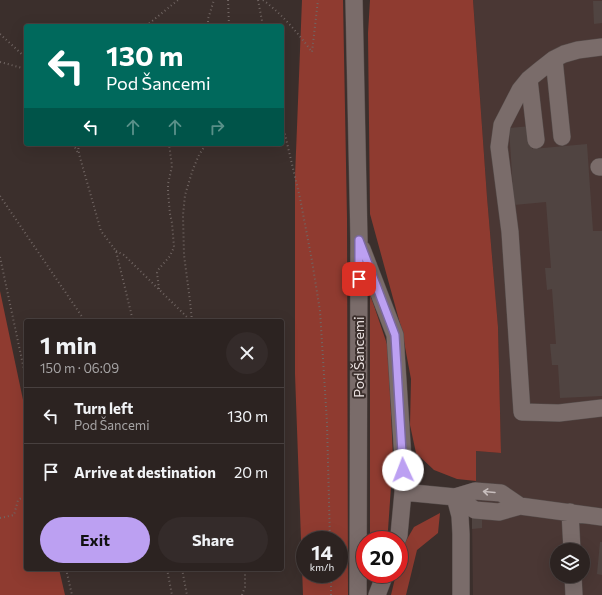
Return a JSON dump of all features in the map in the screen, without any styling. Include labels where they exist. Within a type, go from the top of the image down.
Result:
[{"type":"street","name":"Pod Šancemi","points":[[354,0],[359,240],[358,595]]},
{"type":"street","points":[[602,47],[578,50],[564,54],[540,70],[530,79],[520,90],[502,125],[499,147],[510,232],[522,412],[559,413],[602,408]]},
{"type":"street","points":[[554,60],[562,137]]},
{"type":"street","points":[[530,79],[536,140]]},
{"type":"street","points":[[359,240],[395,335],[403,459],[403,492],[398,531]]},
{"type":"street","points":[[403,492],[455,497],[475,510],[499,512],[520,506],[602,517]]},
{"type":"street","points":[[455,497],[460,516],[461,595]]},
{"type":"street","points":[[570,512],[572,543]]},
{"type":"street","points":[[377,595],[382,583]]},
{"type":"street","points":[[573,583],[574,595]]},
{"type":"path","points":[[148,24],[178,0]]},
{"type":"path","points":[[208,24],[214,0]]},
{"type":"path","points":[[228,0],[229,24]]},
{"type":"path","points":[[258,0],[263,24]]},
{"type":"path","points":[[263,0],[276,10],[312,52],[318,0]]},
{"type":"path","points":[[0,34],[24,56]]},
{"type":"path","points":[[0,62],[24,68]]},
{"type":"path","points":[[284,130],[300,198],[320,311],[327,423],[330,531]]},
{"type":"path","points":[[74,146],[79,154]]},
{"type":"path","points":[[78,146],[79,154],[101,231],[116,251],[133,319]]},
{"type":"path","points":[[159,289],[156,273],[170,256],[174,247],[168,192],[172,166],[169,146]]},
{"type":"path","points":[[192,319],[184,255],[183,215],[185,195],[193,169],[205,146]]},
{"type":"path","points":[[0,196],[84,319]]},
{"type":"path","points":[[116,251],[124,255],[190,319]]},
{"type":"path","points":[[0,257],[24,370]]},
{"type":"path","points":[[0,518],[14,515],[18,500],[24,496]]},
{"type":"path","points":[[66,571],[72,595]]},
{"type":"path","points":[[167,571],[172,595]]},
{"type":"path","points":[[182,571],[187,595]]},
{"type":"path","points":[[242,595],[245,587],[245,571]]},
{"type":"path","points":[[331,583],[331,595]]},
{"type":"shaded area","points":[[302,0],[343,0],[347,218],[348,531],[301,531],[295,374],[295,177]]},
{"type":"shaded area","points":[[370,0],[473,0],[498,327],[501,453],[476,451],[476,481],[457,479],[434,470],[416,453],[410,425],[411,379],[402,331],[370,214],[368,33]]},
{"type":"shaded area","points":[[473,0],[602,0],[602,595],[473,595],[472,518],[475,510],[476,451],[501,453],[498,327]]},
{"type":"shaded area","points":[[0,291],[24,405],[24,571],[59,571],[65,595],[0,595]]},
{"type":"shaded area","points":[[370,294],[388,347],[393,458],[388,531],[370,531]]},
{"type":"shaded area","points":[[440,513],[438,533],[417,550],[406,595],[391,595],[394,583],[408,583],[408,537],[414,527]]},
{"type":"shaded area","points":[[303,583],[348,583],[348,595],[303,595]]},
{"type":"building","points":[[593,1],[602,1],[602,23],[594,24]]},
{"type":"building","points":[[531,126],[532,149],[587,144],[593,231],[602,231],[602,396],[560,398],[558,365],[552,365],[550,344],[556,344],[552,289],[547,290],[545,268],[551,268],[546,202],[514,205],[509,128]]},
{"type":"building","points":[[472,518],[482,518],[482,528],[472,529]]},
{"type":"building","points":[[600,542],[602,542],[602,575],[597,574]]},
{"type":"route","points":[[359,279],[359,240],[395,335],[403,470]]}]
